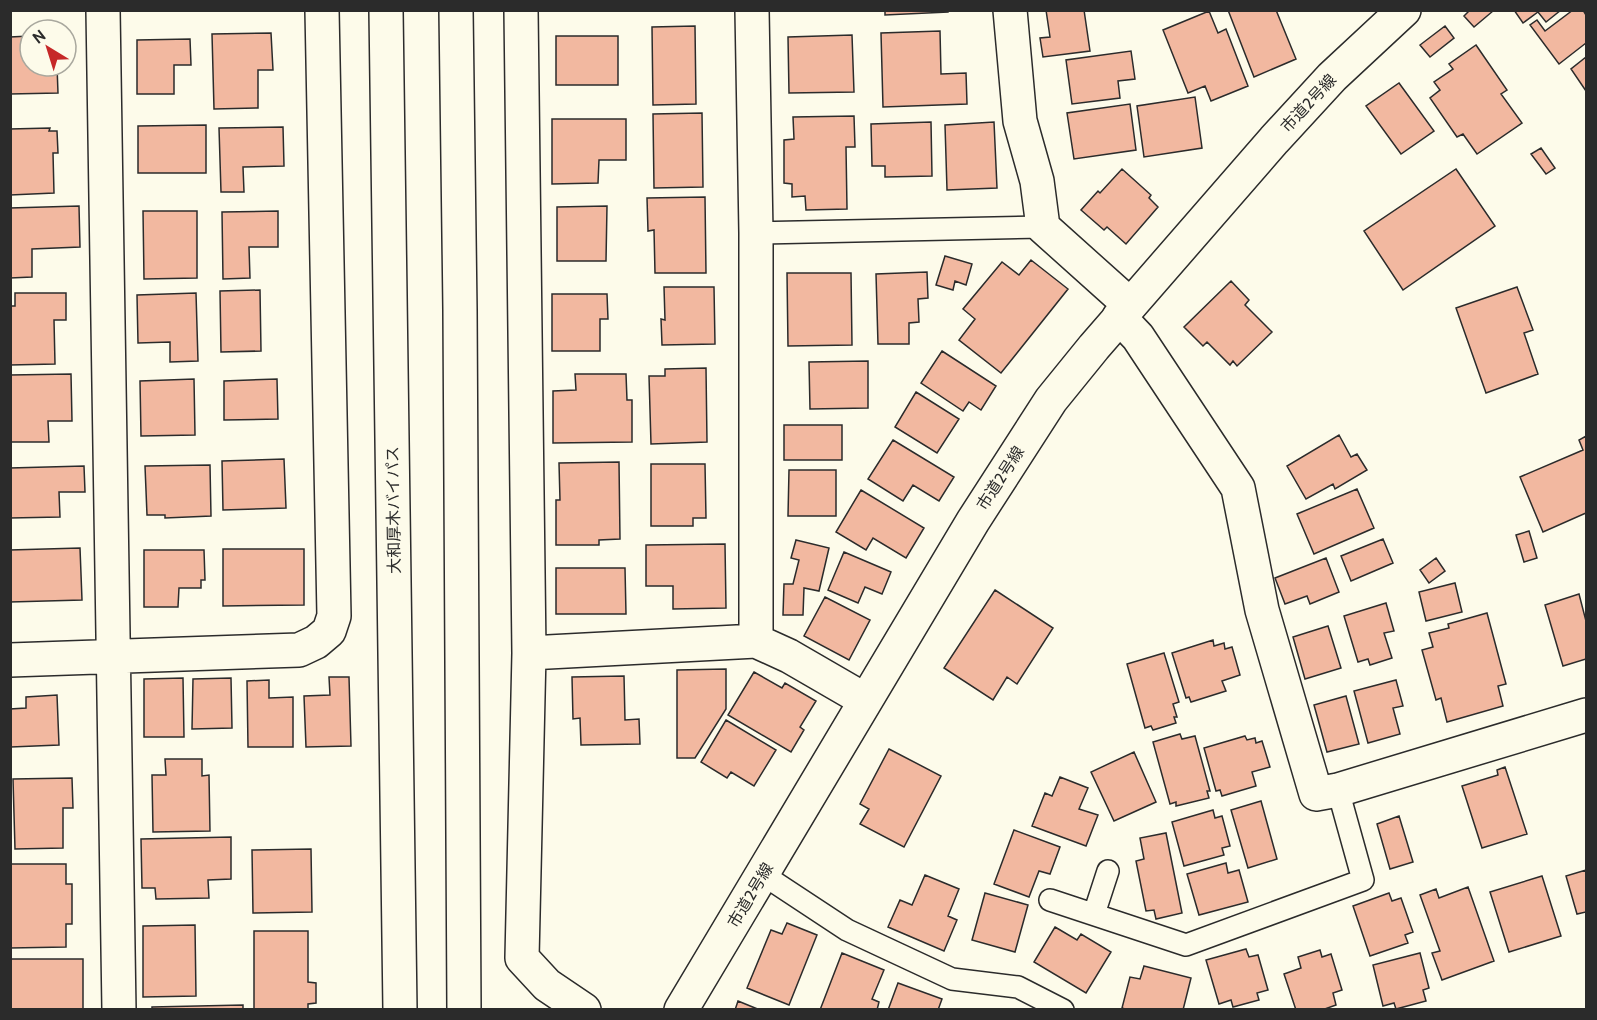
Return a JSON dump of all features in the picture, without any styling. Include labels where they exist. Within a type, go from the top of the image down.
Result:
[{"type":"main road","points":[[104,10],[119,1010]]},
{"type":"main road","points":[[10,660],[299,650],[316,642],[329,631],[334,616],[322,10]]},
{"type":"main road","name":"大和厚木バイパス","points":[[386,10],[400,1010]]},
{"type":"main road","points":[[456,10],[464,1010]]},
{"type":"main road","points":[[521,10],[529,652],[522,958],[547,985],[584,1010]]},
{"type":"main road","points":[[752,10],[756,233],[756,641]]},
{"type":"main road","points":[[1010,10],[1020,121],[1037,181],[1043,227],[1125,311],[1138,337],[1238,488],[1262,609],[1316,794],[1338,790],[1587,715]]},
{"type":"main road","name":"市道2号線","points":[[681,1010],[973,521],[1051,400],[1274,140],[1332,77],[1404,10]]},
{"type":"main road","points":[[529,652],[756,641],[789,656],[865,700]]},
{"type":"lane","points":[[756,233],[1043,227]]},
{"type":"lane","points":[[1050,900],[1186,945],[1363,880],[1338,790]]},
{"type":"lane","points":[[1094,914],[1108,871]]},
{"type":"lane","points":[[762,874],[847,930],[952,979],[1018,987],[1063,1010]]},
{"type":"building","points":[[885,10],[948,10],[948,12],[885,15]]},
{"type":"building","points":[[1046,10],[1084,10],[1090,51],[1043,57],[1040,38],[1050,37]]},
{"type":"building","points":[[1228,10],[1276,10],[1296,59],[1254,77]]},
{"type":"building","points":[[1470,10],[1493,11],[1474,27],[1464,16]]},
{"type":"building","points":[[1514,10],[1561,10],[1546,22],[1538,12],[1523,23]]},
{"type":"building","points":[[1573,10],[1583,10],[1586,15],[1586,43],[1559,64],[1530,25],[1537,20],[1545,31]]},
{"type":"building","points":[[1209,11],[1218,33],[1226,29],[1248,86],[1211,101],[1205,86],[1188,93],[1163,30]]},
{"type":"building","points":[[695,26],[696,104],[653,105],[652,27]]},
{"type":"building","points":[[1445,26],[1454,38],[1430,57],[1420,45]]},
{"type":"building","points":[[940,31],[941,74],[966,73],[967,104],[883,107],[881,33]]},
{"type":"building","points":[[271,33],[273,70],[258,70],[258,108],[214,109],[212,34]]},
{"type":"building","points":[[852,35],[854,92],[789,93],[788,37]]},
{"type":"building","points":[[556,36],[618,36],[618,85],[556,85]]},
{"type":"building","points":[[10,37],[18,37],[18,78],[57,78],[58,93],[10,94]]},
{"type":"building","points":[[190,39],[191,65],[174,65],[174,94],[137,94],[137,40]]},
{"type":"building","points":[[1476,45],[1507,90],[1501,94],[1522,123],[1477,154],[1463,134],[1457,137],[1430,98],[1440,90],[1434,82],[1453,69],[1449,64]]},
{"type":"building","points":[[1131,51],[1135,79],[1118,81],[1120,98],[1072,104],[1066,60]]},
{"type":"building","points":[[1586,57],[1586,91],[1571,69]]},
{"type":"building","points":[[1399,83],[1434,131],[1401,154],[1366,106]]},
{"type":"building","points":[[1195,97],[1202,148],[1144,157],[1137,106]]},
{"type":"building","points":[[1130,104],[1136,150],[1074,159],[1067,113]]},
{"type":"building","points":[[702,113],[703,187],[654,188],[653,114]]},
{"type":"building","points":[[854,116],[855,147],[846,147],[847,209],[806,210],[805,196],[792,197],[792,184],[784,183],[784,140],[794,139],[793,117]]},
{"type":"building","points":[[552,119],[626,119],[626,160],[599,160],[598,183],[552,184]]},
{"type":"building","points":[[931,122],[932,176],[885,177],[885,166],[872,166],[871,124]]},
{"type":"building","points":[[994,122],[997,188],[947,190],[945,125]]},
{"type":"building","points":[[206,125],[206,173],[138,173],[138,126]]},
{"type":"building","points":[[283,127],[284,166],[243,167],[244,192],[221,192],[219,128]]},
{"type":"building","points":[[50,128],[49,131],[57,131],[58,153],[53,153],[54,193],[10,195],[10,129]]},
{"type":"building","points":[[1541,148],[1555,168],[1546,174],[1531,154]]},
{"type":"building","points":[[1122,169],[1151,195],[1149,198],[1158,207],[1126,244],[1107,227],[1104,230],[1081,210]]},
{"type":"building","points":[[1456,169],[1495,226],[1403,290],[1364,231]]},
{"type":"building","points":[[705,197],[706,273],[655,273],[654,230],[648,231],[647,198]]},
{"type":"building","points":[[79,206],[80,247],[32,249],[32,277],[10,278],[10,208]]},
{"type":"building","points":[[607,206],[606,261],[557,261],[557,207]]},
{"type":"building","points":[[143,211],[197,211],[197,278],[144,279]]},
{"type":"building","points":[[278,211],[278,247],[249,247],[250,278],[223,279],[222,212]]},
{"type":"building","points":[[945,256],[972,264],[966,285],[955,281],[953,290],[936,285]]},
{"type":"building","points":[[1031,260],[1068,289],[1001,373],[959,340],[975,319],[963,309],[1002,262],[1019,275]]},
{"type":"building","points":[[927,272],[928,298],[918,299],[919,322],[909,323],[909,344],[878,344],[876,274]]},
{"type":"building","points":[[787,273],[851,273],[852,345],[788,346]]},
{"type":"building","points":[[1231,281],[1249,300],[1245,305],[1272,332],[1237,366],[1233,361],[1230,365],[1207,342],[1203,346],[1184,327]]},
{"type":"building","points":[[664,287],[714,287],[715,344],[662,345],[661,319],[665,320]]},
{"type":"building","points":[[1517,287],[1533,330],[1524,333],[1538,374],[1486,393],[1456,308]]},
{"type":"building","points":[[260,290],[261,351],[221,352],[220,291]]},
{"type":"building","points":[[15,293],[66,293],[66,320],[54,320],[55,364],[10,365],[10,306],[15,306]]},
{"type":"building","points":[[196,293],[198,361],[170,362],[170,342],[138,343],[137,295]]},
{"type":"building","points":[[552,294],[607,294],[608,319],[600,319],[600,351],[552,351]]},
{"type":"building","points":[[942,351],[996,386],[981,410],[969,402],[963,411],[921,383]]},
{"type":"building","points":[[868,361],[868,408],[810,409],[809,362]]},
{"type":"building","points":[[706,368],[707,442],[651,444],[649,376],[665,376],[665,369]]},
{"type":"building","points":[[71,374],[72,421],[48,421],[49,442],[10,442],[10,375]]},
{"type":"building","points":[[575,374],[626,374],[627,400],[632,400],[632,442],[553,443],[553,391],[576,390]]},
{"type":"building","points":[[194,379],[195,435],[141,436],[140,381]]},
{"type":"building","points":[[277,379],[278,419],[224,420],[224,381]]},
{"type":"building","points":[[916,392],[959,419],[937,453],[895,427]]},
{"type":"building","points":[[784,425],[842,425],[842,460],[784,460]]},
{"type":"building","points":[[1339,435],[1351,457],[1357,454],[1367,470],[1335,489],[1333,484],[1306,499],[1287,466]]},
{"type":"building","points":[[1586,436],[1586,513],[1543,532],[1520,477],[1583,450],[1579,440]]},
{"type":"building","points":[[893,440],[954,477],[939,501],[913,485],[903,501],[868,479]]},
{"type":"building","points":[[284,459],[286,508],[223,510],[222,461]]},
{"type":"building","points":[[619,462],[620,539],[599,540],[599,545],[556,545],[556,500],[560,500],[559,463]]},
{"type":"building","points":[[651,464],[705,464],[706,518],[693,518],[693,526],[651,526]]},
{"type":"building","points":[[210,465],[211,516],[165,518],[165,515],[147,515],[145,466]]},
{"type":"building","points":[[84,466],[85,492],[59,492],[60,517],[10,518],[10,468]]},
{"type":"building","points":[[789,470],[836,470],[836,516],[788,516]]},
{"type":"building","points":[[1357,489],[1374,528],[1314,554],[1297,514]]},
{"type":"building","points":[[861,490],[924,528],[906,558],[873,538],[866,550],[836,532]]},
{"type":"building","points":[[1529,531],[1537,558],[1524,562],[1516,535]]},
{"type":"building","points":[[1383,539],[1393,563],[1351,581],[1341,556]]},
{"type":"building","points":[[796,540],[829,548],[819,591],[804,588],[803,615],[783,615],[784,584],[793,584],[799,560],[791,558]]},
{"type":"building","points":[[725,544],[726,608],[673,609],[673,586],[646,586],[646,545]]},
{"type":"building","points":[[80,548],[82,600],[10,602],[10,550]]},
{"type":"building","points":[[223,549],[304,549],[304,605],[223,606]]},
{"type":"building","points":[[144,550],[204,550],[205,580],[201,580],[201,588],[179,588],[178,607],[144,607]]},
{"type":"building","points":[[844,552],[891,572],[882,594],[865,587],[858,603],[828,590]]},
{"type":"building","points":[[1326,558],[1339,592],[1310,604],[1307,596],[1285,604],[1275,578]]},
{"type":"building","points":[[1436,558],[1445,571],[1429,583],[1420,570]]},
{"type":"building","points":[[556,568],[625,568],[626,614],[556,614]]},
{"type":"building","points":[[1455,583],[1462,612],[1426,621],[1419,592]]},
{"type":"building","points":[[995,590],[1053,628],[1017,684],[1007,677],[993,700],[944,668]]},
{"type":"building","points":[[1579,594],[1586,621],[1586,659],[1563,666],[1545,605]]},
{"type":"building","points":[[825,597],[870,620],[849,660],[804,636]]},
{"type":"building","points":[[1386,603],[1394,631],[1384,633],[1392,658],[1370,665],[1368,659],[1358,662],[1344,616]]},
{"type":"building","points":[[1487,613],[1506,684],[1498,686],[1503,706],[1447,722],[1441,698],[1436,700],[1422,650],[1433,647],[1429,633],[1449,628],[1448,624]]},
{"type":"building","points":[[1328,626],[1341,668],[1305,679],[1293,637]]},
{"type":"building","points":[[1213,640],[1214,646],[1224,643],[1225,649],[1232,647],[1240,675],[1222,681],[1226,691],[1191,702],[1189,697],[1186,698],[1172,653]]},
{"type":"building","points":[[1164,653],[1179,702],[1173,704],[1177,717],[1174,717],[1176,723],[1153,730],[1151,726],[1145,728],[1127,664]]},
{"type":"building","points":[[726,669],[726,709],[695,758],[677,758],[677,670]]},
{"type":"building","points":[[754,672],[782,688],[785,683],[816,701],[800,727],[804,730],[791,752],[728,715]]},
{"type":"building","points":[[624,676],[625,720],[639,719],[640,744],[581,745],[580,718],[573,719],[572,677]]},
{"type":"building","points":[[329,677],[349,677],[351,746],[306,747],[304,696],[330,695]]},
{"type":"building","points":[[183,678],[184,737],[144,737],[144,679]]},
{"type":"building","points":[[231,678],[232,728],[192,729],[193,679]]},
{"type":"building","points":[[269,680],[269,698],[293,697],[293,747],[248,747],[247,681]]},
{"type":"building","points":[[1396,680],[1403,706],[1393,708],[1400,734],[1368,743],[1354,691]]},
{"type":"building","points":[[57,695],[59,745],[11,747],[10,709],[26,708],[26,697]]},
{"type":"building","points":[[1346,696],[1359,744],[1327,752],[1314,705]]},
{"type":"building","points":[[726,720],[776,750],[754,786],[731,772],[727,778],[701,762]]},
{"type":"building","points":[[1180,734],[1182,739],[1195,736],[1210,791],[1207,791],[1209,798],[1176,806],[1176,802],[1170,804],[1153,742]]},
{"type":"building","points":[[1245,736],[1247,740],[1255,738],[1256,743],[1262,741],[1270,767],[1252,772],[1256,786],[1222,796],[1220,790],[1216,791],[1204,748]]},
{"type":"building","points":[[889,749],[941,776],[904,847],[860,824],[869,809],[860,804]]},
{"type":"building","points":[[1134,752],[1156,802],[1114,821],[1091,772]]},
{"type":"building","points":[[165,759],[202,759],[202,776],[209,775],[210,831],[153,832],[152,775],[166,775]]},
{"type":"building","points":[[1505,767],[1527,834],[1482,848],[1462,786],[1498,775],[1497,770]]},
{"type":"building","points":[[1060,777],[1088,788],[1079,809],[1098,815],[1086,846],[1032,826],[1045,793],[1052,796]]},
{"type":"building","points":[[72,778],[73,808],[63,808],[63,848],[15,849],[13,779]]},
{"type":"building","points":[[1261,801],[1277,859],[1248,868],[1231,810]]},
{"type":"building","points":[[1213,810],[1215,818],[1222,816],[1230,846],[1222,848],[1224,855],[1184,866],[1172,822]]},
{"type":"building","points":[[1399,816],[1413,862],[1390,869],[1377,824]]},
{"type":"building","points":[[1014,830],[1060,847],[1050,874],[1039,871],[1029,897],[994,884]]},
{"type":"building","points":[[1166,833],[1182,913],[1156,919],[1154,910],[1146,911],[1136,861],[1144,859],[1140,838]]},
{"type":"building","points":[[231,837],[231,879],[208,880],[209,898],[156,899],[155,888],[142,888],[141,839]]},
{"type":"building","points":[[311,849],[312,912],[253,913],[252,850]]},
{"type":"building","points":[[1226,863],[1228,873],[1239,870],[1248,902],[1199,915],[1187,874]]},
{"type":"building","points":[[10,864],[66,864],[66,884],[72,884],[72,924],[66,924],[66,947],[10,948]]},
{"type":"building","points":[[1586,870],[1586,912],[1577,914],[1566,876]]},
{"type":"building","points":[[925,875],[959,889],[948,916],[957,920],[944,951],[888,927],[900,900],[912,905]]},
{"type":"building","points":[[1542,876],[1561,936],[1509,952],[1490,892]]},
{"type":"building","points":[[1468,887],[1494,961],[1442,980],[1432,953],[1440,951],[1420,895],[1436,889],[1439,898]]},
{"type":"building","points":[[985,893],[1028,905],[1015,952],[972,940]]},
{"type":"building","points":[[1389,893],[1392,901],[1401,898],[1413,932],[1405,935],[1408,943],[1370,956],[1353,906]]},
{"type":"building","points":[[787,923],[817,935],[789,1005],[747,988],[771,930],[782,934]]},
{"type":"building","points":[[195,925],[196,996],[143,997],[143,926]]},
{"type":"building","points":[[1055,927],[1077,940],[1081,934],[1111,952],[1086,993],[1034,962]]},
{"type":"building","points":[[254,931],[308,931],[308,982],[316,983],[316,1003],[308,1004],[308,1010],[254,1010]]},
{"type":"building","points":[[1246,949],[1249,957],[1258,955],[1268,990],[1257,993],[1259,1000],[1233,1007],[1231,1000],[1219,1004],[1206,960]]},
{"type":"building","points":[[1320,950],[1322,957],[1331,954],[1342,990],[1333,993],[1336,1005],[1322,1010],[1296,1010],[1284,974],[1301,968],[1298,957]]},
{"type":"building","points":[[842,953],[884,970],[872,999],[879,1002],[877,1010],[820,1010]]},
{"type":"building","points":[[1420,953],[1429,988],[1423,990],[1426,1001],[1396,1009],[1394,1003],[1383,1006],[1373,965]]},
{"type":"building","points":[[11,959],[83,959],[83,1010],[11,1010]]},
{"type":"building","points":[[1144,966],[1191,978],[1183,1010],[1128,1010],[1122,1008],[1130,977],[1140,979]]},
{"type":"building","points":[[898,983],[942,999],[938,1010],[888,1010]]},
{"type":"building","points":[[738,1001],[760,1010],[735,1010]]},
{"type":"building","points":[[243,1005],[243,1010],[152,1010],[152,1007]]}]
